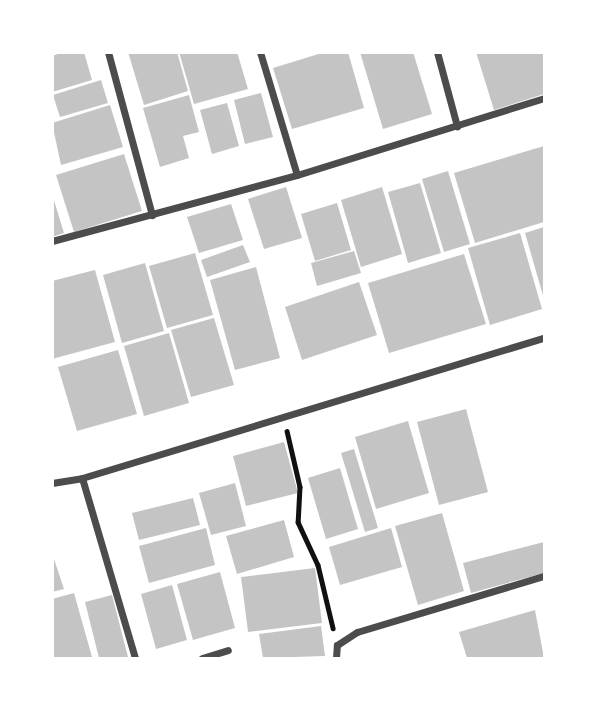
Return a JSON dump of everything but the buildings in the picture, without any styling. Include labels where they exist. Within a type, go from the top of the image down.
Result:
[{"type":"street","points":[[107,52],[152,215]]},
{"type":"street","points":[[260,52],[297,175]]},
{"type":"street","points":[[437,52],[457,126]]},
{"type":"street","points":[[52,241],[297,175],[544,98]]},
{"type":"street","points":[[52,483],[82,478],[544,338]]},
{"type":"street","points":[[82,478],[135,659]]},
{"type":"street","points":[[336,659],[337,645],[357,632],[544,576]]},
{"type":"street","points":[[202,659],[228,650]]},
{"type":"path","points":[[284,416],[300,487],[298,522],[318,565],[337,645]]}]
